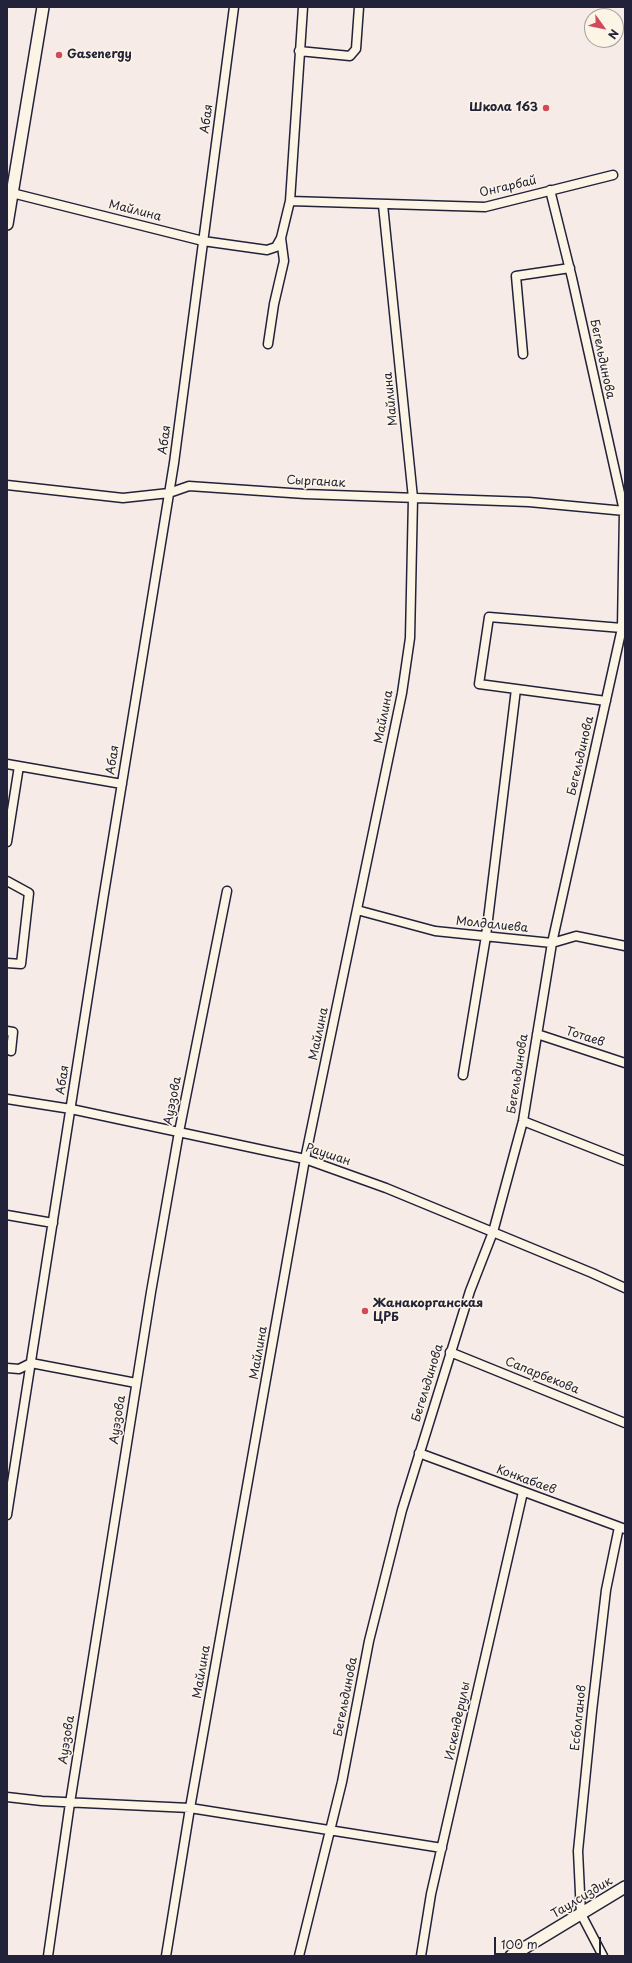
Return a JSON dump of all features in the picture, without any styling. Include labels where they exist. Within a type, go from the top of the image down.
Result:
[{"type":"main road","points":[[7,224],[43,7]]},
{"type":"main road","name":"Таулсиздик","points":[[511,1956],[625,1887]]},
{"type":"street","name":"Абая","points":[[7,1515],[169,493],[234,7]]},
{"type":"street","points":[[268,344],[274,304],[284,261],[281,238],[290,201],[303,7]]},
{"type":"street","points":[[299,51],[350,56],[356,49],[359,7]]},
{"type":"street","name":"Онгарбай","points":[[383,205],[485,207],[613,175]]},
{"type":"street","name":"Бегельдинова","points":[[299,1956],[342,1782],[369,1641],[402,1510],[450,1352],[470,1291],[493,1232],[523,1121],[552,943],[623,624],[624,511],[570,268],[550,190]]},
{"type":"street","name":"Майлина","points":[[12,193],[203,241],[266,250],[276,247],[281,238]]},
{"type":"street","points":[[290,201],[383,205]]},
{"type":"street","name":"Майлина","points":[[166,1956],[190,1808],[306,1159],[402,693],[410,638],[413,498],[383,205]]},
{"type":"street","points":[[523,354],[516,276],[570,268]]},
{"type":"street","name":"Сырганак","points":[[7,485],[122,498],[169,493],[189,486],[305,494],[529,502],[624,511]]},
{"type":"street","name":"Бегельдинова","points":[[606,701],[479,684],[489,617],[623,624]]},
{"type":"street","points":[[463,1075],[486,936],[516,689]]},
{"type":"street","points":[[7,764],[122,784]]},
{"type":"street","points":[[7,842],[19,766]]},
{"type":"street","points":[[7,881],[29,893],[21,964],[7,963]]},
{"type":"street","name":"Ауэзова","points":[[48,1956],[70,1803],[136,1383],[179,1132],[227,891]]},
{"type":"street","name":"Молдалиева","points":[[357,910],[435,931],[552,943],[576,936],[625,946]]},
{"type":"street","points":[[7,1031],[14,1032],[11,1050]]},
{"type":"street","name":"Тотаев","points":[[537,1034],[625,1063]]},
{"type":"street","name":"Раушан","points":[[7,1099],[71,1110],[306,1159],[386,1188],[625,1288]]},
{"type":"street","points":[[523,1121],[625,1161]]},
{"type":"street","points":[[7,1215],[53,1222]]},
{"type":"street","name":"Сапарбекова","points":[[450,1352],[625,1423]]},
{"type":"street","points":[[7,1368],[19,1369],[32,1363],[136,1383]]},
{"type":"street","name":"Конкабаев","points":[[419,1453],[622,1528]]},
{"type":"street","name":"Искендерулы","points":[[421,1956],[431,1894],[523,1492]]},
{"type":"street","name":"Есболганов","points":[[582,1914],[578,1851],[592,1711],[606,1590],[622,1528]]},
{"type":"street","points":[[7,1797],[70,1803],[190,1808],[442,1848]]},
{"type":"street","points":[[582,1914],[602,1956]]},
{"type":"place","name":"Gasenergy","points":[[59,55]]},
{"type":"place","name":"Школа 163","points":[[546,108]]},
{"type":"place","name":"Жанакорганская ЦРБ","points":[[365,1311]]}]
